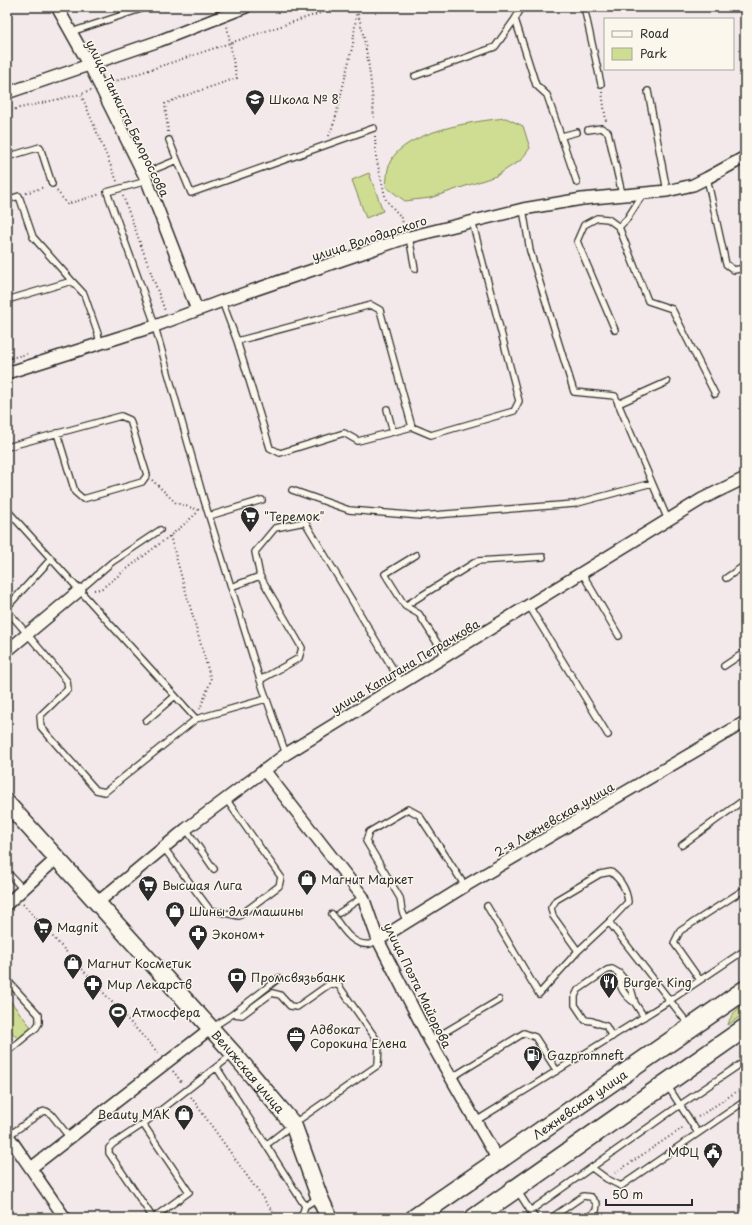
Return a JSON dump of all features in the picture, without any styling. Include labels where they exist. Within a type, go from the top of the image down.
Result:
[{"type":"highway","name":"Лежневская улица","points":[[415,1218],[745,990]]},
{"type":"highway","points":[[691,1028],[708,1054]]},
{"type":"highway","points":[[474,1218],[745,1028]]},
{"type":"main road","name":"Велижская улица","points":[[7,803],[211,1028],[293,1124],[319,1196],[329,1218]]},
{"type":"street","name":"улица Танкиста Белороссова","points":[[57,7],[90,66],[145,177],[197,310]]},
{"type":"street","points":[[7,93],[90,66],[246,7]]},
{"type":"street","name":"улица Володарского","points":[[7,373],[155,326],[222,301],[409,237],[523,209],[582,198],[622,194],[643,194],[667,191],[694,185],[745,157]]},
{"type":"street","name":"улица Капитана Петрачкова","points":[[97,903],[186,830],[286,754],[702,499],[745,478]]},
{"type":"street","points":[[7,651],[80,590]]},
{"type":"street","name":"2-я Лежневская улица","points":[[378,940],[465,886],[745,722]]},
{"type":"street","name":"улица Поэта Майорова","points":[[264,770],[363,897],[378,940],[450,1078],[498,1160]]},
{"type":"street","points":[[7,904],[57,858]]},
{"type":"street","points":[[31,1168],[211,1028]]},
{"type":"street","points":[[8,1135],[65,1218]]},
{"type":"lane","points":[[71,32],[147,7]]},
{"type":"lane","points":[[415,76],[494,47],[522,7]]},
{"type":"lane","points":[[584,7],[601,84]]},
{"type":"lane","points":[[515,19],[536,85],[548,95],[577,183]]},
{"type":"lane","points":[[648,91],[667,191]]},
{"type":"lane","points":[[169,140],[191,193],[374,128]]},
{"type":"lane","points":[[588,130],[601,128],[608,132],[622,194]]},
{"type":"lane","points":[[562,136],[577,132]]},
{"type":"lane","points":[[7,157],[40,147],[52,184]]},
{"type":"lane","points":[[177,160],[145,177],[107,192],[155,326],[204,500],[266,699],[286,754]]},
{"type":"lane","points":[[707,178],[726,264],[734,270],[745,268]]},
{"type":"lane","points":[[619,227],[627,219],[643,194]]},
{"type":"lane","points":[[7,200],[19,196],[33,237],[84,294],[100,344]]},
{"type":"lane","points":[[523,209],[530,251],[574,392],[615,396],[668,520]]},
{"type":"lane","points":[[614,330],[577,241],[584,225],[598,218],[608,219],[619,227],[648,301],[672,309],[715,394]]},
{"type":"lane","points":[[222,301],[237,342],[270,448],[280,453],[344,433],[358,441],[412,427],[431,435],[514,411],[519,401],[472,221]]},
{"type":"lane","points":[[409,237],[415,269]]},
{"type":"lane","points":[[7,300],[72,281]]},
{"type":"lane","points":[[237,342],[371,305],[380,310],[412,427]]},
{"type":"lane","points":[[618,404],[667,382]]},
{"type":"lane","points":[[387,409],[394,432]]},
{"type":"lane","points":[[7,447],[57,433],[121,416],[130,420],[147,475],[142,482],[83,499],[75,492],[57,433]]},
{"type":"lane","points":[[292,490],[349,510],[421,516],[574,504],[652,483]]},
{"type":"lane","points":[[209,516],[262,500]]},
{"type":"lane","points":[[7,510],[196,719]]},
{"type":"lane","points":[[260,680],[299,658],[302,648],[260,576],[255,552],[275,528],[305,522],[402,684]]},
{"type":"lane","points":[[80,590],[112,562],[160,530]]},
{"type":"lane","points":[[416,555],[386,574],[405,606],[419,614],[446,657]]},
{"type":"lane","points":[[405,606],[477,561],[543,557]]},
{"type":"lane","points":[[7,607],[51,559]]},
{"type":"lane","points":[[726,578],[745,564]]},
{"type":"lane","points":[[582,573],[619,636]]},
{"type":"lane","points":[[231,587],[260,576]]},
{"type":"lane","points":[[529,606],[608,735]]},
{"type":"lane","points":[[7,610],[67,681],[68,689],[40,716],[41,727],[96,790],[105,792],[196,719],[266,699]]},
{"type":"lane","points":[[724,666],[745,652]]},
{"type":"lane","points":[[146,721],[175,696]]},
{"type":"lane","points":[[164,848],[210,910],[239,916],[279,886],[281,877],[226,799]]},
{"type":"lane","points":[[682,845],[745,800]]},
{"type":"lane","points":[[407,922],[402,911],[400,898],[366,841],[369,832],[408,809],[419,815],[465,886]]},
{"type":"lane","points":[[186,830],[214,869]]},
{"type":"lane","points":[[7,872],[19,893]]},
{"type":"lane","points":[[487,906],[539,994],[578,951],[628,902],[628,893],[616,876],[611,872],[600,874],[556,900],[551,908],[553,916],[578,951]]},
{"type":"lane","points":[[700,980],[674,943],[680,932],[745,889]]},
{"type":"lane","points":[[339,913],[363,897]]},
{"type":"lane","points":[[332,914],[351,940],[370,944],[378,940]]},
{"type":"lane","points":[[609,922],[691,1028]]},
{"type":"lane","points":[[476,1121],[670,1001],[745,950]]},
{"type":"lane","points":[[612,1037],[606,1026],[585,1020],[575,1004],[575,996],[578,990],[607,970],[612,969],[619,973],[625,980],[632,992],[635,1003],[644,1017]]},
{"type":"lane","points":[[211,1028],[233,1014],[279,978]]},
{"type":"lane","points":[[7,980],[39,1015],[39,1023],[36,1028],[7,1052]]},
{"type":"lane","points":[[233,1014],[242,1015],[272,993],[280,995],[290,1006],[297,1007],[331,983],[340,986],[379,1043],[378,1065],[293,1124],[266,1145]]},
{"type":"lane","points":[[430,1041],[499,1000]]},
{"type":"lane","points":[[450,1078],[524,1033],[535,1037],[557,1071]]},
{"type":"lane","points":[[143,1124],[189,1192],[153,1218],[109,1153],[110,1148],[113,1144],[143,1124],[234,1054]]},
{"type":"lane","points":[[530,1211],[745,1061]]},
{"type":"lane","points":[[217,1068],[305,1206]]},
{"type":"lane","points":[[666,1083],[698,1133]]},
{"type":"lane","points":[[592,1168],[607,1179],[621,1186],[745,1101]]},
{"type":"lane","points":[[8,1135],[42,1112],[46,1111],[51,1114],[70,1138]]},
{"type":"lane","points":[[516,1189],[535,1218]]},
{"type":"lane","points":[[301,1218],[305,1206],[319,1196]]},
{"type":"lane","points":[[551,1218],[583,1196],[592,1197],[597,1204],[596,1211],[587,1218]]},
{"type":"path","points":[[357,8],[363,29],[373,101],[376,157],[386,200],[400,216],[409,237]]},
{"type":"path","points":[[326,144],[335,120],[353,44],[357,8]]},
{"type":"path","points":[[169,140],[165,104],[237,78],[226,15]]},
{"type":"path","points":[[601,84],[608,132]]},
{"type":"path","points":[[7,111],[81,94]]},
{"type":"path","points":[[19,196],[52,184],[67,204],[107,192]]},
{"type":"path","points":[[147,475],[176,503],[200,510]]},
{"type":"path","points":[[80,590],[101,589],[170,536],[200,510],[204,500]]},
{"type":"path","points":[[170,536],[211,680],[196,719]]},
{"type":"path","points":[[19,893],[167,1062],[185,1088]]},
{"type":"path","points":[[607,1179],[745,1086]]},
{"type":"path","points":[[190,1095],[278,1218]]},
{"type":"green space","points":[[506,118],[523,126],[530,148],[521,160],[496,176],[430,198],[405,201],[386,187],[390,162],[398,151],[410,142],[425,135],[459,125]]},
{"type":"green space","points":[[369,173],[383,211],[366,218],[352,180]]},
{"type":"green space","points":[[7,997],[35,1032],[21,1043],[7,1026]]},
{"type":"green space","points":[[745,1004],[745,1013],[728,1025],[730,1018],[734,1013]]},
{"type":"place","name":"Школа № 8","points":[[255,116]]},
{"type":"place","name":"\"Теремок\"","points":[[250,533]]},
{"type":"place","name":"Магнит Маркет","points":[[307,896]]},
{"type":"place","name":"Высшая Лига","points":[[148,902]]},
{"type":"place","name":"Шины для машины","points":[[175,928]]},
{"type":"place","name":"Magnit","points":[[43,944]]},
{"type":"place","name":"Эконом+","points":[[198,951]]},
{"type":"place","name":"Магнит Косметик","points":[[73,980]]},
{"type":"place","name":"Промсвязьбанк","points":[[237,994]]},
{"type":"place","name":"Burger King","points":[[609,999]]},
{"type":"place","name":"Мир Лекарств","points":[[93,1001]]},
{"type":"place","name":"Атмосфера","points":[[118,1029]]},
{"type":"place","name":"Адвокат Сорокина Елена","points":[[296,1053]]},
{"type":"place","name":"Gazpromneft","points":[[533,1072]]},
{"type":"place","name":"Beauty MAK","points":[[184,1131]]},
{"type":"place","name":"МФЦ","points":[[713,1169]]}]
